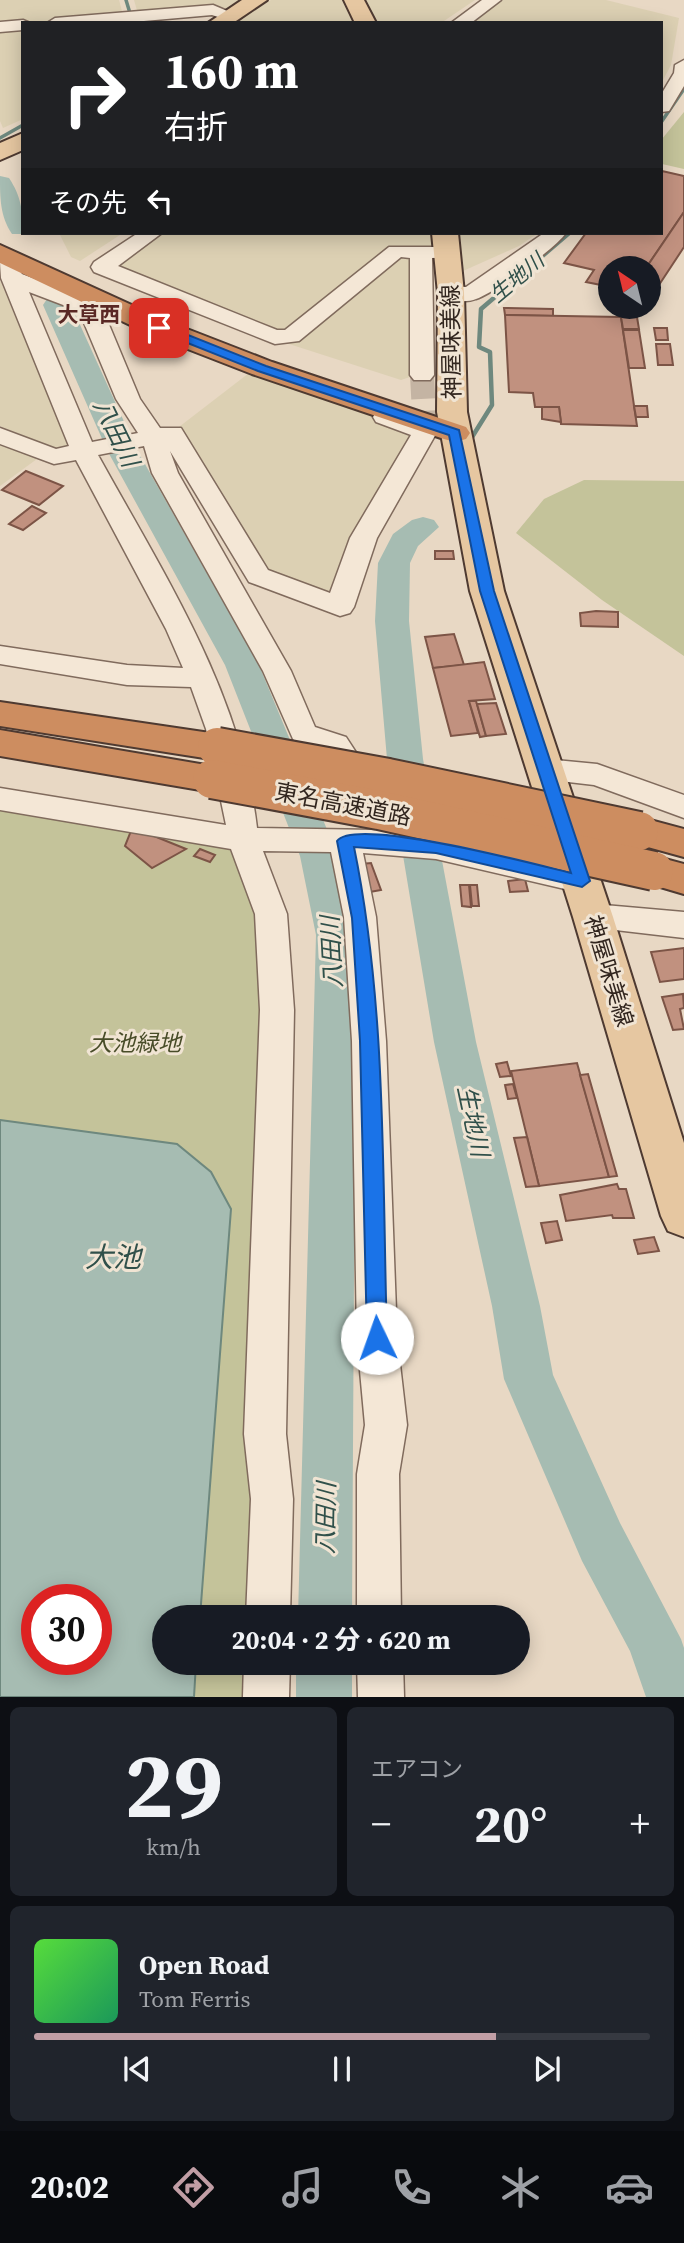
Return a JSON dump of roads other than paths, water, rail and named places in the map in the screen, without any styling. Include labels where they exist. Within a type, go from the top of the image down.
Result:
[{"type":"highway","points":[[7,257],[87,302],[262,368],[454,422]]},
{"type":"highway","points":[[7,257],[178,317],[454,422]]},
{"type":"highway","name":"東名高速道路","points":[[0,713],[215,763],[379,810],[669,875]]},
{"type":"highway","name":"東名高速道路","points":[[0,743],[388,778],[684,843]]},
{"type":"main road","points":[[224,19],[257,0]]},
{"type":"main road","points":[[354,0],[365,21]]},
{"type":"main road","name":"神屋味美線","points":[[437,246],[451,293],[454,422],[487,591],[582,881],[684,1216]]},
{"type":"street","points":[[463,21],[493,0]]},
{"type":"street","points":[[79,21],[213,10],[224,19]]},
{"type":"street","points":[[0,27],[21,25]]},
{"type":"street","points":[[663,105],[683,73],[684,65]]},
{"type":"street","points":[[149,235],[102,267],[275,337],[291,336],[396,251],[437,246],[422,375]]},
{"type":"street","points":[[451,293],[471,294],[554,235]]},
{"type":"street","points":[[7,257],[89,452],[180,629],[202,678],[221,729],[239,803],[243,839],[271,914],[277,1010],[265,1434],[272,1499],[268,1605]]},
{"type":"street","points":[[87,302],[128,399],[165,473],[277,671],[303,732],[308,737],[335,744],[392,832],[390,842]]},
{"type":"street","points":[[0,435],[54,457],[172,433],[258,576],[340,607],[346,574],[363,538],[425,432],[299,389],[148,331],[87,302]]},
{"type":"street","points":[[0,655],[127,675],[202,678]]},
{"type":"street","points":[[545,770],[597,775],[684,807]]},
{"type":"street","points":[[0,799],[243,839],[390,842],[436,847],[582,881]]},
{"type":"street","points":[[345,841],[360,918],[369,1041],[377,1338],[386,1425],[378,1474],[380,1605]]},
{"type":"street","points":[[593,917],[684,925]]},
{"type":"street","points":[[266,1697],[267,1675]]},
{"type":"street","points":[[380,1675],[381,1697]]},
{"type":"water","name":"大池","points":[[0,1120],[177,1144],[211,1172],[231,1209],[201,1605],[152,1605],[152,1675],[195,1675],[194,1697],[0,1697]]},
{"type":"waterway","points":[[126,0],[132,21]]},
{"type":"waterway","name":"生地川","points":[[663,120],[684,89]]},
{"type":"waterway","points":[[0,138],[21,126]]},
{"type":"waterway","name":"八田川","points":[[0,183],[21,229]]},
{"type":"waterway","name":"生地川","points":[[514,281],[568,235]]},
{"type":"waterway","name":"生地川","points":[[469,442],[492,405],[490,352],[479,347],[481,309],[516,279]]},
{"type":"waterway","name":"八田川","points":[[57,305],[122,450],[242,665],[319,856],[336,935],[325,1605]]},
{"type":"waterway","name":"生地川","points":[[423,527],[404,541],[394,563],[392,621],[405,759],[455,1042],[516,1306],[529,1379],[557,1436],[601,1542],[653,1639],[674,1697]]},
{"type":"waterway","name":"八田川","points":[[324,1675],[324,1697]]},
{"type":"tunnel","points":[[422,375],[425,432]]},
{"type":"district","name":"大草西","points":[[89,315]]},
{"type":"park label","name":"大池緑地","points":[[135,1043]]}]
